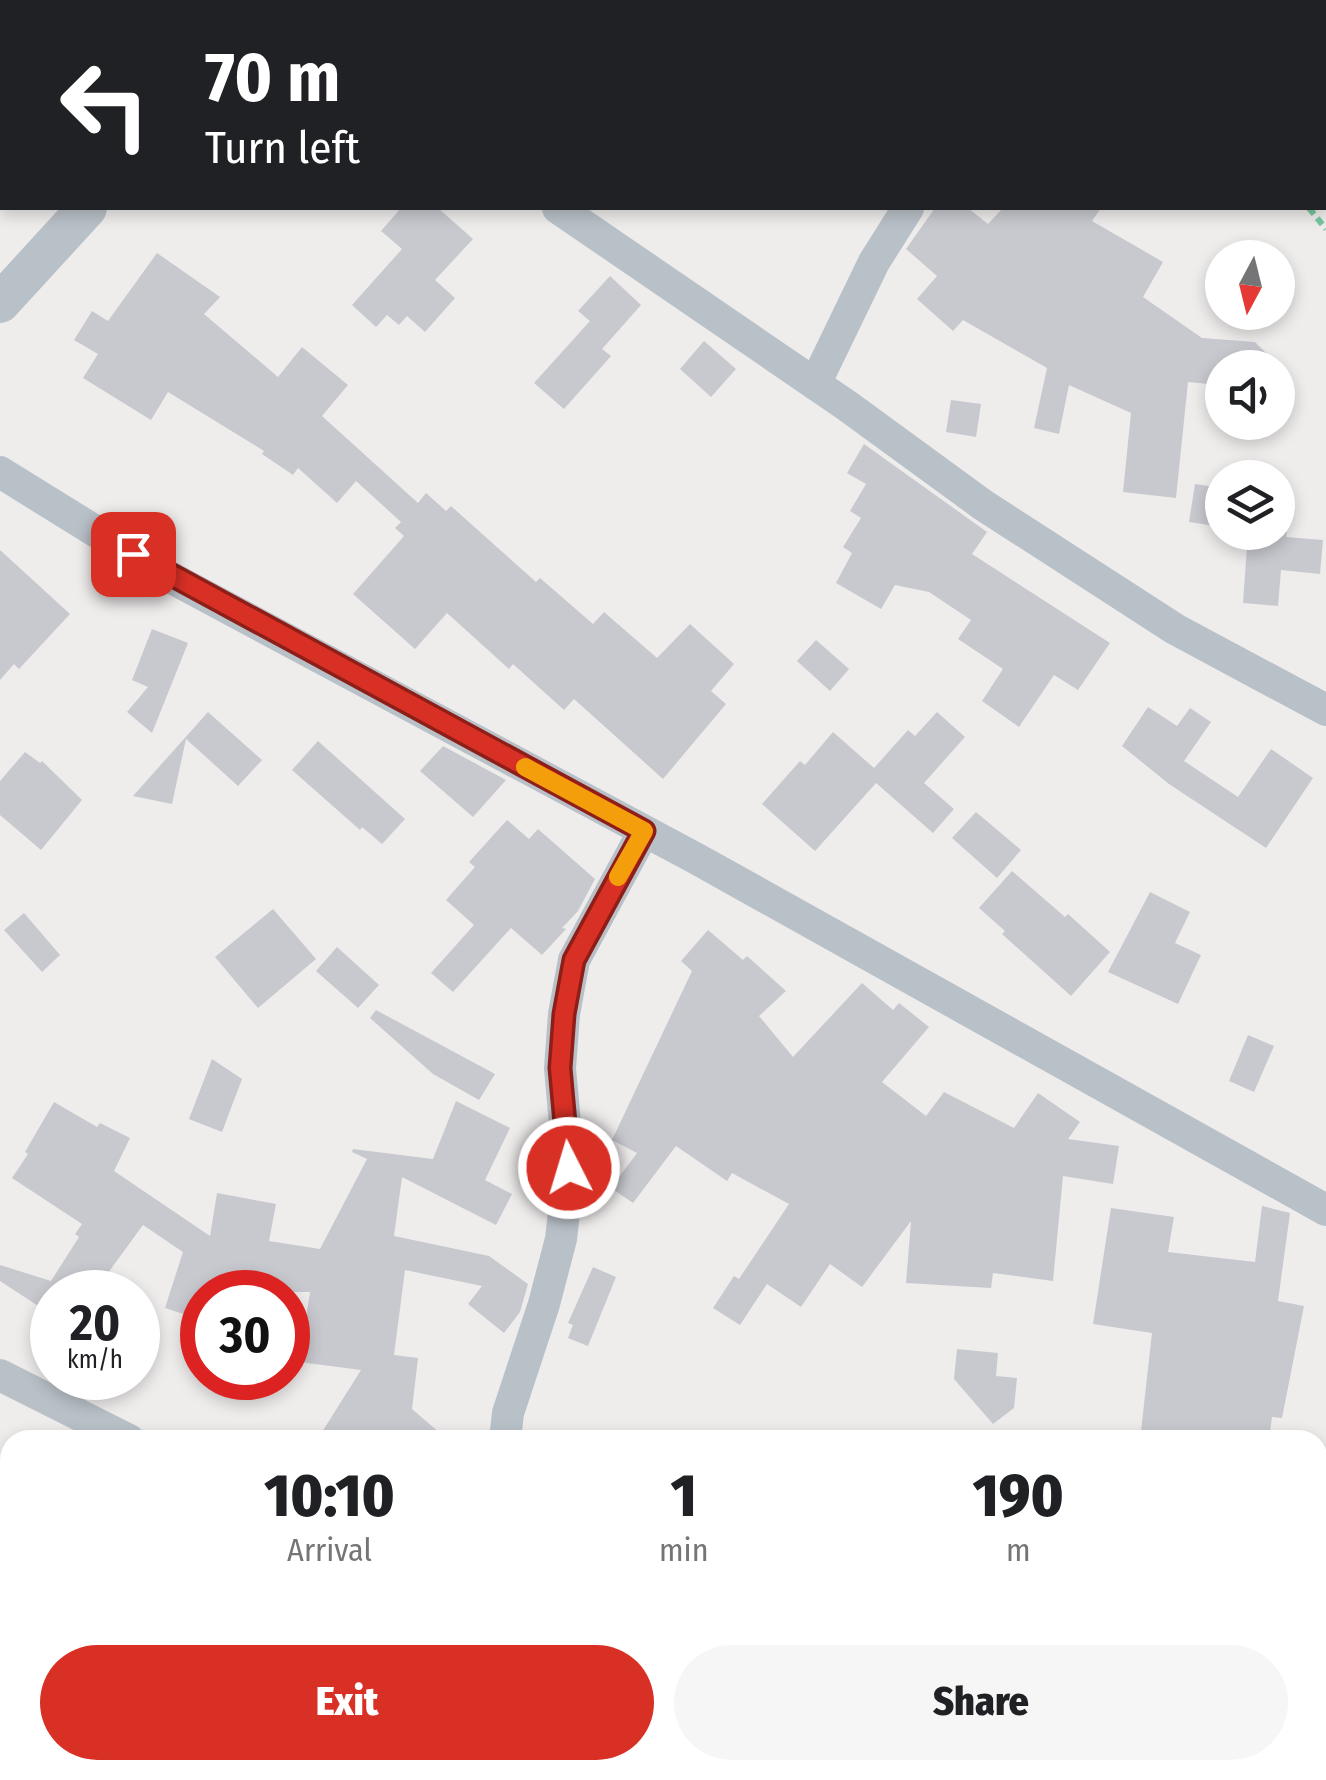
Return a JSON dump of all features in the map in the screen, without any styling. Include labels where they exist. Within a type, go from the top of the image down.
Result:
[{"type":"street","points":[[0,303],[85,210]]},
{"type":"street","points":[[561,210],[983,505],[1175,629],[1326,710]]},
{"type":"street","points":[[815,384],[874,262],[907,210]]},
{"type":"street","points":[[0,472],[166,574],[644,831],[1326,1210]]},
{"type":"street","points":[[506,1430],[560,1239],[569,1168],[560,1068],[574,960],[644,831]]},
{"type":"street","points":[[0,1375],[108,1430]]},
{"type":"building","points":[[399,210],[440,210],[473,239],[435,280],[455,298],[425,332],[407,316],[399,325],[387,315],[376,327],[352,305],[402,249],[381,231]]},
{"type":"building","points":[[934,210],[970,210],[988,224],[1001,210],[1100,210],[1092,221],[1163,262],[1143,297],[1202,338],[1255,342],[1263,350],[1205,350],[1205,384],[1188,382],[1176,498],[1123,492],[1131,413],[1069,385],[1059,434],[1034,428],[1047,368],[963,320],[953,331],[917,299],[937,276],[906,249]]},
{"type":"building","points":[[157,253],[220,297],[204,314],[278,377],[302,347],[348,385],[322,416],[418,503],[426,493],[446,511],[451,506],[536,582],[540,578],[593,624],[604,612],[657,658],[690,624],[734,664],[711,691],[726,704],[663,779],[574,699],[564,710],[513,664],[509,669],[447,613],[415,649],[353,594],[404,536],[395,528],[401,522],[356,481],[337,503],[298,468],[293,475],[262,454],[264,451],[168,392],[151,420],[83,378],[98,354],[74,340],[92,311],[108,321]]},
{"type":"building","points":[[610,276],[641,305],[602,349],[611,356],[564,409],[534,383],[590,321],[578,311]]},
{"type":"building","points":[[704,341],[736,369],[711,397],[680,369]]},
{"type":"building","points":[[951,400],[981,404],[976,437],[946,432]]},
{"type":"building","points":[[864,444],[987,532],[972,554],[1110,643],[1078,690],[1054,675],[1019,727],[982,701],[1003,669],[958,639],[971,620],[929,592],[895,585],[881,609],[836,583],[852,553],[843,547],[861,518],[850,511],[866,484],[847,473]]},
{"type":"building","points":[[1195,484],[1205,485],[1205,524],[1189,522]]},
{"type":"building","points":[[1295,538],[1323,540],[1320,574],[1281,570],[1278,606],[1243,603],[1247,550],[1295,550]]},
{"type":"building","points":[[0,550],[70,614],[19,669],[14,664],[0,680]]},
{"type":"building","points":[[152,629],[188,643],[152,733],[127,712],[148,687],[132,680]]},
{"type":"building","points":[[816,640],[849,669],[830,691],[797,661]]},
{"type":"building","points":[[1148,707],[1177,726],[1190,708],[1211,722],[1184,761],[1238,797],[1271,749],[1313,778],[1266,848],[1169,784],[1122,746]]},
{"type":"building","points":[[208,712],[262,760],[238,786],[186,739],[172,804],[133,796]]},
{"type":"building","points":[[937,712],[965,737],[924,783],[954,809],[933,833],[876,783],[815,851],[762,804],[800,761],[805,765],[833,732],[874,768],[908,730],[915,736]]},
{"type":"building","points":[[318,741],[405,819],[382,844],[362,827],[360,830],[292,770]]},
{"type":"building","points":[[443,746],[506,780],[473,817],[420,771]]},
{"type":"building","points":[[25,752],[42,761],[82,800],[41,850],[0,815],[0,781]]},
{"type":"building","points":[[976,812],[1021,850],[997,878],[952,838]]},
{"type":"building","points":[[507,820],[529,839],[538,829],[595,879],[578,911],[562,928],[566,929],[542,955],[511,928],[453,992],[431,973],[474,925],[446,900],[475,867],[469,862]]},
{"type":"building","points":[[1012,871],[1110,952],[1071,996],[979,908]]},
{"type":"building","points":[[1150,892],[1190,912],[1175,943],[1201,955],[1178,1004],[1108,972]]},
{"type":"building","points":[[273,909],[316,959],[258,1008],[215,957]]},
{"type":"building","points":[[24,913],[60,955],[42,972],[4,930]]},
{"type":"building","points":[[708,930],[743,960],[747,956],[786,991],[759,1016],[793,1057],[862,983],[893,1010],[899,1003],[929,1027],[882,1082],[926,1116],[944,1092],[1014,1128],[1038,1093],[1080,1122],[1068,1139],[1119,1146],[1113,1184],[1063,1176],[1053,1281],[993,1273],[991,1288],[906,1283],[911,1221],[862,1287],[830,1264],[801,1307],[767,1284],[740,1325],[713,1308],[734,1276],[739,1279],[789,1204],[732,1173],[727,1181],[676,1146],[633,1203],[611,1188],[637,1153],[612,1140],[692,971],[681,961]]},
{"type":"building","points":[[337,947],[379,985],[358,1008],[316,971]]},
{"type":"building","points":[[376,1010],[495,1074],[479,1100],[433,1074],[370,1018]]},
{"type":"building","points":[[1248,1035],[1274,1046],[1254,1092],[1229,1081]]},
{"type":"building","points":[[212,1059],[242,1079],[222,1132],[189,1119]]},
{"type":"building","points":[[456,1101],[510,1128],[485,1180],[512,1194],[496,1225],[402,1177],[394,1236],[489,1256],[528,1284],[520,1312],[504,1333],[468,1304],[482,1286],[405,1270],[394,1355],[418,1358],[412,1409],[436,1430],[323,1430],[361,1370],[310,1363],[310,1270],[180,1270],[180,1313],[165,1308],[183,1252],[143,1225],[110,1270],[58,1270],[79,1237],[75,1234],[82,1224],[12,1178],[54,1102],[97,1127],[100,1123],[130,1138],[114,1171],[210,1236],[217,1193],[276,1204],[269,1241],[320,1249],[367,1159],[352,1152],[353,1149],[433,1159]]},
{"type":"building","points":[[1262,1206],[1290,1213],[1278,1301],[1304,1306],[1282,1418],[1272,1417],[1270,1430],[1141,1430],[1152,1333],[1093,1324],[1111,1208],[1174,1217],[1168,1252],[1255,1262]]},
{"type":"building","points":[[0,1265],[30,1274],[30,1301],[0,1281]]},
{"type":"building","points":[[593,1267],[616,1277],[588,1346],[568,1338],[573,1325],[568,1323]]},
{"type":"building","points":[[957,1349],[998,1353],[996,1376],[1017,1378],[1014,1408],[993,1424],[954,1379]]},
{"type":"slow traffic","points":[[525,767],[644,831],[618,877]]},
{"type":"route","points":[[133,554],[644,831],[574,960],[560,1068],[569,1168]]}]
